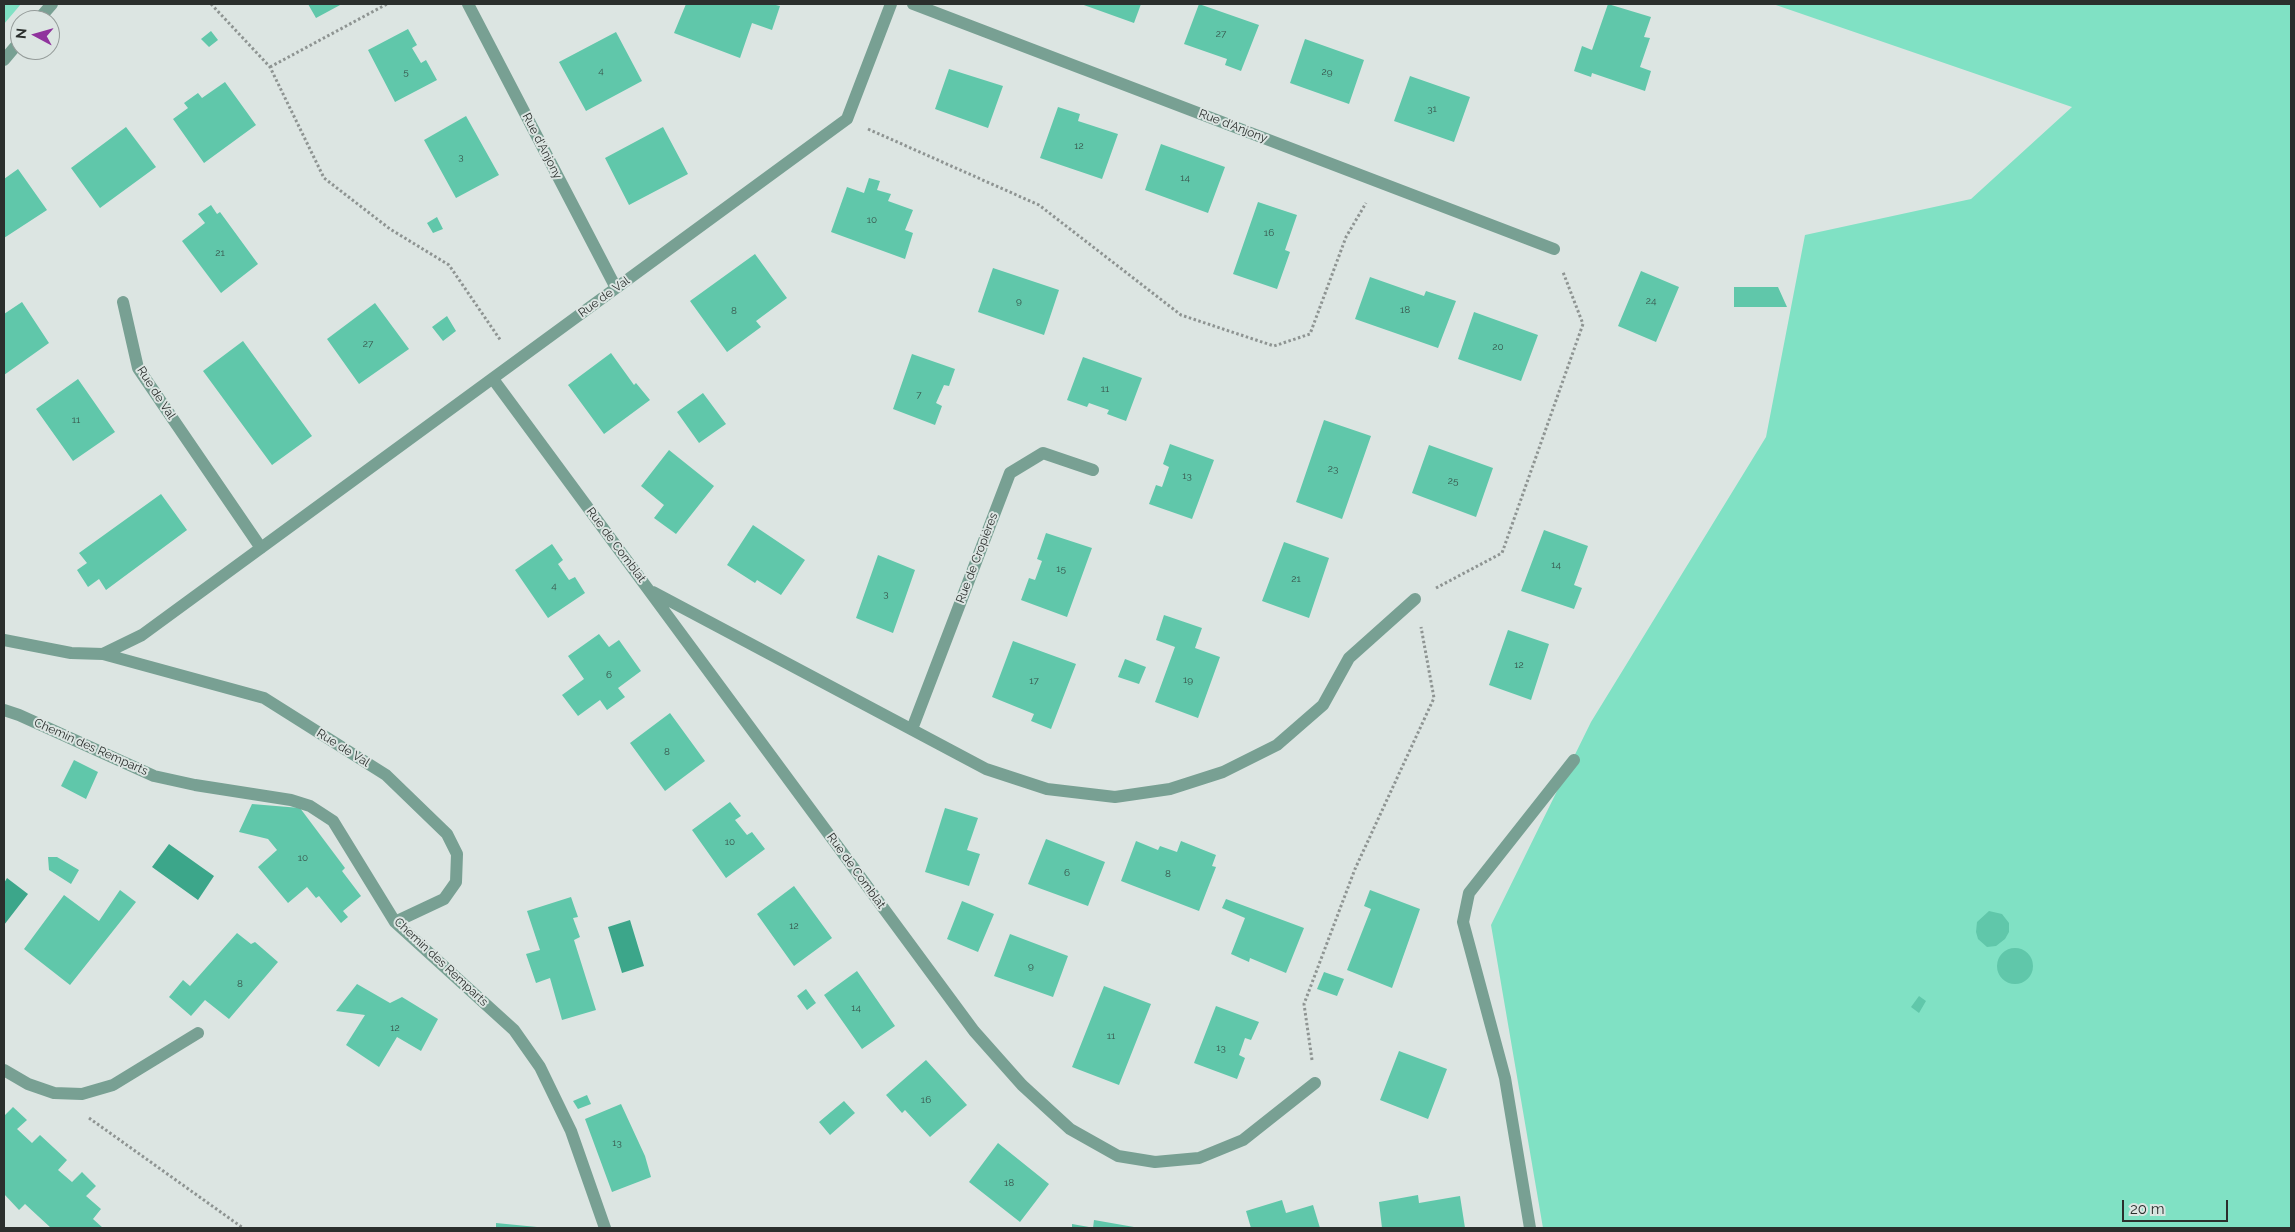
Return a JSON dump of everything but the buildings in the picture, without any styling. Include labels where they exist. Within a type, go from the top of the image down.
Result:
[{"type":"street","name":"Rue d'Anjony","points":[[468,4],[616,288]]},
{"type":"street","points":[[847,120],[891,4]]},
{"type":"street","name":"Rue d'Anjony","points":[[913,4],[1554,249]]},
{"type":"street","name":"Rue de Val","points":[[103,654],[142,635],[847,120]]},
{"type":"street","name":"Rue de Val","points":[[122,302],[138,368],[261,548]]},
{"type":"street","name":"Rue de Comblat","points":[[493,379],[974,1031],[1022,1085],[1070,1129],[1118,1156],[1155,1162],[1199,1158],[1243,1140],[1315,1082]]},
{"type":"street","name":"Rue de Cropières","points":[[912,730],[1010,473],[1043,453],[1093,470]]},
{"type":"street","points":[[650,590],[986,769],[1047,789],[1115,797],[1170,789],[1223,772],[1277,746],[1323,705],[1348,658],[1415,599]]},
{"type":"street","name":"Rue de Val","points":[[4,640],[71,653],[103,654],[264,698],[386,775],[447,834],[457,854],[456,882],[444,899],[395,922]]},
{"type":"street","name":"Chemin des Remparts","points":[[4,710],[154,776],[195,785],[291,800],[310,806],[333,821],[395,922],[514,1030],[540,1067],[571,1131],[605,1228]]},
{"type":"street","points":[[1530,1228],[1505,1078],[1464,922],[1469,893],[1574,760]]},
{"type":"street","points":[[4,1070],[28,1084],[54,1093],[82,1094],[113,1085],[198,1033]]},
{"type":"path","points":[[211,4],[270,67],[324,178],[390,228],[449,266],[515,362]]},
{"type":"path","points":[[270,67],[387,4]]},
{"type":"path","points":[[847,120],[1039,205],[1181,314],[1274,346],[1310,334],[1346,237],[1378,182]]},
{"type":"path","points":[[1315,1082],[1304,1004],[1356,869],[1434,698],[1415,599],[1502,553],[1583,324],[1554,249]]},
{"type":"path","points":[[54,1093],[243,1228]]},
{"type":"shaded area","points":[[4,4],[21,4],[16,10],[10,10],[10,17],[4,24]]},
{"type":"shaded area","points":[[1773,4],[2291,4],[2291,1228],[1543,1228],[1491,925],[1591,722],[1766,437],[1805,235],[1971,199],[2072,107]]},
{"type":"shaded area","points":[[169,844],[214,876],[198,900],[152,867]]},
{"type":"shaded area","points":[[7,878],[28,894],[4,925],[4,883]]},
{"type":"shaded area","points":[[630,920],[644,966],[622,973],[608,927]]}]
